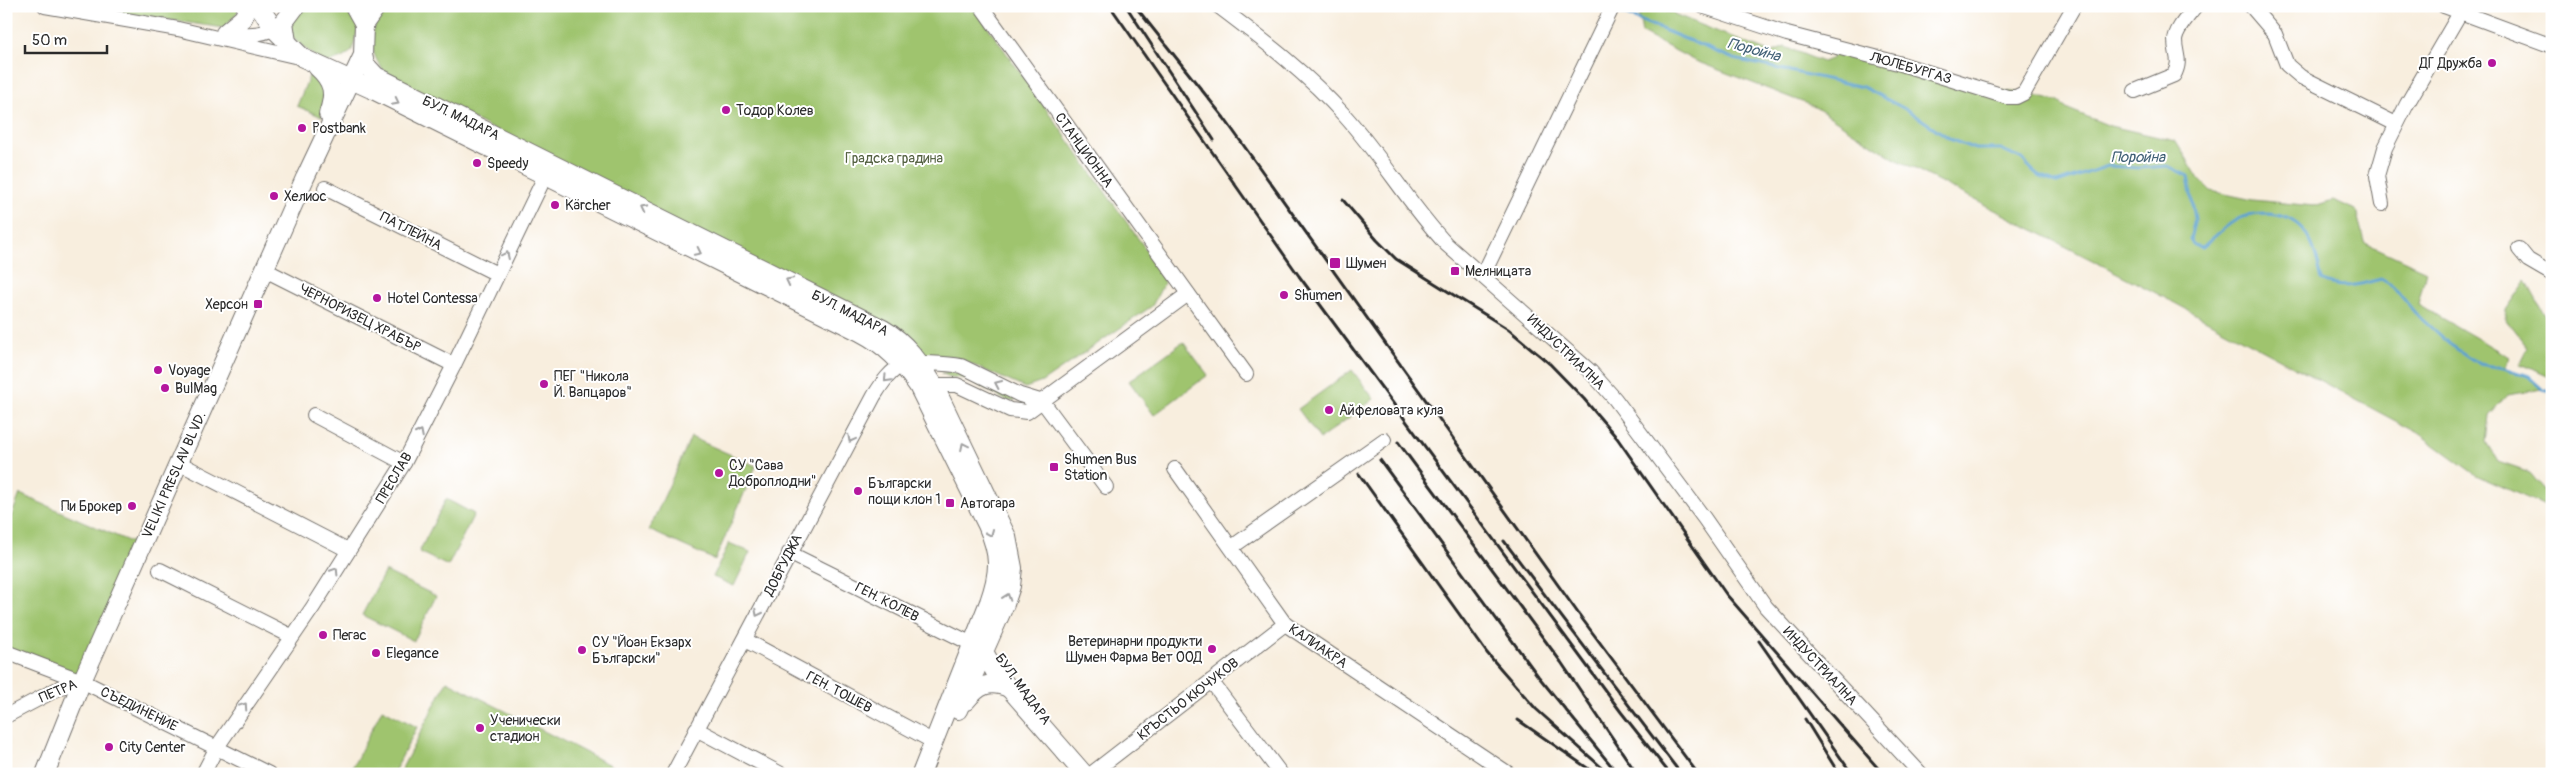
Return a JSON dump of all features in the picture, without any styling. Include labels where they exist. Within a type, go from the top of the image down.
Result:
[{"type":"main road","points":[[225,33],[242,18],[250,6]]},
{"type":"main road","points":[[259,6],[279,26],[296,6]]},
{"type":"main road","points":[[313,63],[337,68],[355,59],[363,48],[364,24],[354,6]]},
{"type":"main road","points":[[364,24],[377,6]]},
{"type":"main road","name":"VELIKI PRESLAV BLVD.","points":[[279,26],[286,42],[313,63],[331,82],[333,99],[305,178]]},
{"type":"main road","name":"VELIKI PRESLAV BLVD.","points":[[45,774],[82,681],[305,178],[352,80],[363,48]]},
{"type":"main road","name":"БУЛ. МАДАРА","points":[[363,48],[365,64],[376,76],[548,169]]},
{"type":"main road","name":"БУЛ. МАДАРА","points":[[313,63],[548,169],[883,329],[902,342],[912,364],[926,385],[999,518],[1011,553],[1011,586],[980,643]]},
{"type":"main road","points":[[923,774],[958,711],[980,643]]},
{"type":"main road","points":[[923,774],[934,742],[980,643]]},
{"type":"main road","name":"БУЛ. МАДАРА","points":[[980,643],[1009,688],[1085,774]]},
{"type":"main road","name":"БУЛ. МАДАРА","points":[[980,643],[1085,774]]},
{"type":"main road","points":[[958,711],[980,686],[996,684],[1009,688]]},
{"type":"street","points":[[45,6],[178,29],[313,63]]},
{"type":"street","name":"СТАНЦИОННА","points":[[981,6],[1246,374]]},
{"type":"street","name":"ИНДУСТРИАЛНА","points":[[1218,6],[1282,54],[1317,86],[1346,117],[1428,224],[1446,244],[1597,378],[1704,518],[1766,607],[1921,774]]},
{"type":"street","points":[[1483,275],[1613,6]]},
{"type":"street","name":"ЛЮЛЕБУРГАЗ","points":[[1702,6],[1787,34],[1898,63],[2006,97],[2016,97],[2024,94],[2074,6]]},
{"type":"street","points":[[2135,91],[2174,75],[2178,66],[2179,55],[2175,41],[2177,32],[2196,6]]},
{"type":"street","points":[[2251,6],[2275,34],[2287,65],[2301,77],[2396,124]]},
{"type":"street","points":[[2444,6],[2462,10],[2552,46]]},
{"type":"street","points":[[2382,204],[2377,176],[2385,148],[2396,124],[2462,10]]},
{"type":"street","points":[[178,29],[256,35],[279,26]]},
{"type":"street","name":"ПРЕСЛАВ","points":[[203,774],[217,747],[404,463],[454,365],[548,169]]},
{"type":"street","name":"ПАТЛЕЙНА","points":[[325,188],[497,274]]},
{"type":"street","points":[[2519,249],[2528,260],[2552,274]]},
{"type":"street","name":"ЧЕРНОРИЗЕЦ ХРАБЪР","points":[[265,270],[454,365]]},
{"type":"street","points":[[926,385],[957,386],[1020,412],[1027,412],[1188,294]]},
{"type":"street","points":[[912,364],[961,366],[1020,395],[1043,402],[1106,487]]},
{"type":"street","name":"ДОБРУДЖА","points":[[673,774],[874,396],[886,378],[912,364]]},
{"type":"street","points":[[314,415],[404,463]]},
{"type":"street","points":[[1232,547],[1384,440]]},
{"type":"street","points":[[179,463],[348,550]]},
{"type":"street","name":"КАЛИАКРА","points":[[1175,469],[1285,624],[1509,774]]},
{"type":"street","name":"ГЕН. КОЛЕВ","points":[[789,553],[980,643]]},
{"type":"street","points":[[160,570],[291,636]]},
{"type":"street","name":"КРЪСТЬО КЮЧУКОВ","points":[[1091,774],[1285,624]]},
{"type":"street","name":"ГЕН. ТОШЕВ","points":[[744,640],[934,742]]},
{"type":"street","name":"СЪЕДИНЕНИЕ","points":[[6,652],[82,681],[269,774]]},
{"type":"street","name":"ПЕТРА","points":[[6,716],[61,687],[82,681]]},
{"type":"street","points":[[1211,681],[1281,774]]},
{"type":"street","points":[[696,730],[781,774]]},
{"type":"street","points":[[749,774],[755,760]]},
{"type":"green space","points":[[71,6],[243,6],[224,28]]},
{"type":"green space","points":[[308,6],[345,6],[359,25],[352,51],[342,58],[330,62],[319,60],[290,36],[292,18]]},
{"type":"green space","name":"Градска градина","points":[[384,6],[973,6],[1162,272],[1164,283],[1152,306],[1042,382],[1025,388],[953,356],[925,356],[386,73],[375,57],[372,41],[373,32]]},
{"type":"green space","points":[[1648,8],[1659,8],[1771,53],[1785,47],[1823,62],[1833,58],[1833,46],[1980,89],[2024,93],[2059,102],[2068,109],[2110,126],[2176,141],[2199,179],[2211,191],[2253,200],[2314,206],[2333,200],[2356,210],[2364,242],[2426,271],[2418,304],[2509,357],[2505,368],[2529,376],[2543,389],[2507,395],[2489,415],[2486,442],[2498,462],[2530,473],[2545,491],[2552,509],[2476,475],[2418,433],[2154,292],[1892,157],[1815,107],[1693,60],[1642,33],[1639,15]]},
{"type":"green space","points":[[312,69],[327,84],[322,117],[297,106]]},
{"type":"green space","points":[[2526,281],[2552,328],[2552,378],[2520,364],[2528,348],[2506,320],[2506,310]]},
{"type":"green space","points":[[1183,342],[1208,375],[1154,415],[1129,381]]},
{"type":"green space","points":[[1352,370],[1374,399],[1320,439],[1298,409]]},
{"type":"green space","points":[[949,371],[962,372],[1014,399],[1014,401],[1007,401],[972,381],[950,377],[941,373]]},
{"type":"green space","points":[[691,437],[756,466],[715,560],[649,530]]},
{"type":"green space","points":[[20,494],[142,547],[82,681],[6,652],[6,597],[9,590],[6,588],[6,530]]},
{"type":"green space","points":[[446,499],[474,514],[448,566],[419,552]]},
{"type":"green space","points":[[729,543],[750,552],[734,586],[713,577]]},
{"type":"green space","points":[[385,571],[436,596],[414,641],[362,615]]},
{"type":"green space","name":"Ученически стадион","points":[[447,681],[627,774],[399,774]]},
{"type":"green space","points":[[382,709],[417,727],[393,774],[349,774]]},
{"type":"waterway","name":"Поройна","points":[[1615,10],[1734,59],[1863,87],[1909,111],[1952,140],[1975,149],[2001,149],[2022,159],[2038,176],[2057,183],[2108,166],[2140,168],[2168,166],[2188,176],[2195,219],[2190,239],[2193,245],[2203,247],[2227,226],[2246,216],[2266,214],[2291,220],[2300,226],[2312,244],[2322,280],[2344,286],[2381,279],[2393,286],[2415,313],[2448,343],[2479,364],[2504,368],[2529,376],[2543,389],[2552,391]]},
{"type":"railway","points":[[1110,6],[1299,276],[1621,712],[1670,774]]},
{"type":"railway","points":[[1126,6],[1214,140]]},
{"type":"railway","points":[[1135,6],[1224,118],[1583,620],[1698,774]]},
{"type":"railway","points":[[1343,200],[1396,259],[1508,329],[1550,364],[1584,399],[1617,438],[1726,594],[1883,774]]},
{"type":"railway","points":[[1398,442],[1561,662],[1637,774]]},
{"type":"railway","points":[[1380,460],[1538,676],[1618,774]]},
{"type":"railway","points":[[1359,474],[1487,653],[1536,709],[1609,774]]},
{"type":"railway","points":[[1504,541],[1681,774]]},
{"type":"railway","points":[[1759,641],[1852,774]]},
{"type":"railway","points":[[1805,719],[1839,774]]},
{"type":"railway","points":[[1518,720],[1596,774]]},
{"type":"place","name":"ДГ Дружба","points":[[2492,63]]},
{"type":"place","name":"Тодор Колев","points":[[726,110]]},
{"type":"place","name":"Postbank","points":[[302,128]]},
{"type":"place","name":"Speedy","points":[[477,163]]},
{"type":"place","name":"Хелиос","points":[[274,196]]},
{"type":"place","name":"Kärcher","points":[[555,205]]},
{"type":"place","name":"Шумен","points":[[1335,263]]},
{"type":"place","name":"Мелницата","points":[[1455,271]]},
{"type":"place","name":"Shumen","points":[[1284,295]]},
{"type":"place","name":"Hotel Contessa","points":[[377,298]]},
{"type":"place","name":"Херсон","points":[[258,304]]},
{"type":"place","name":"Voyage","points":[[158,370]]},
{"type":"place","name":"ПЕГ \"Никола Й. Вапцаров\"","points":[[544,384]]},
{"type":"place","name":"BulMag","points":[[165,388]]},
{"type":"place","name":"Айфеловата кула","points":[[1329,410]]},
{"type":"place","name":"Shumen Bus Station","points":[[1054,467]]},
{"type":"place","name":"СУ \"Сава Доброплодни\"","points":[[719,473]]},
{"type":"place","name":"Български пощи клон 1","points":[[858,491]]},
{"type":"place","name":"Автогара","points":[[950,503]]},
{"type":"place","name":"Пи Брокер","points":[[132,506]]},
{"type":"place","name":"Пегас","points":[[323,635]]},
{"type":"place","name":"Ветеринарни продукти Шумен Фарма Вет ООД","points":[[1212,649]]},
{"type":"place","name":"СУ \"Йоан Екзарх Български\"","points":[[582,650]]},
{"type":"place","name":"Elegance","points":[[376,653]]},
{"type":"place","name":"Ученически стадион","points":[[480,728]]},
{"type":"place","name":"City Center","points":[[109,747]]}]
